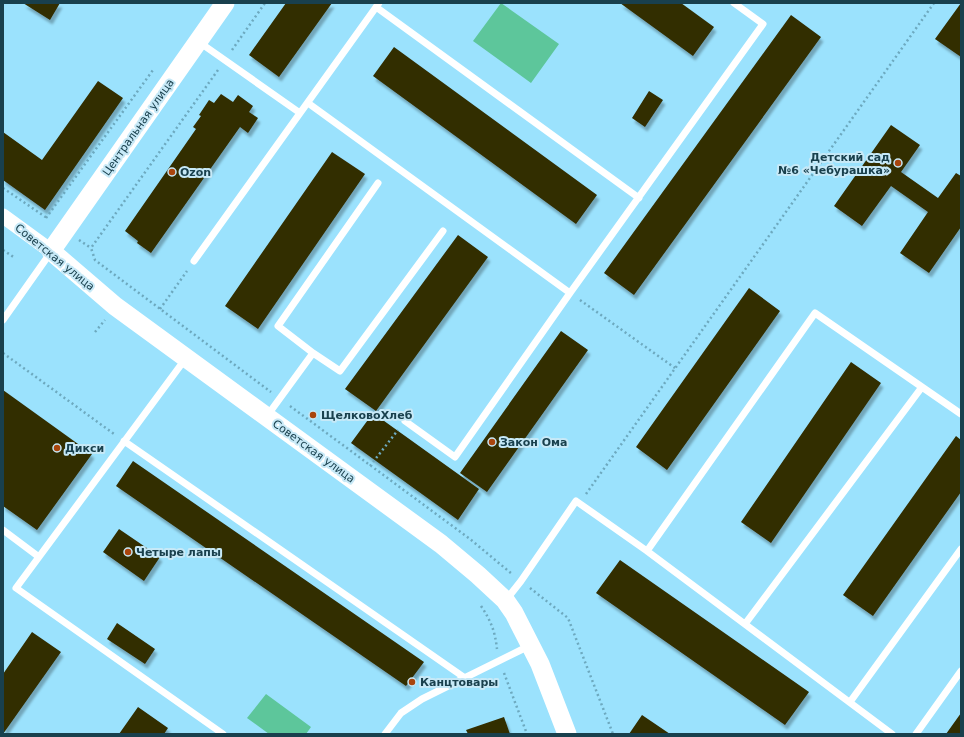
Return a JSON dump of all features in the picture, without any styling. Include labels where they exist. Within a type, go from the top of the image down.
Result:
[{"type":"street","name":"Центральная улица","points":[[51,252],[225,3]]},
{"type":"street","name":"Советская улица","points":[[3,216],[51,252],[115,306],[441,544],[478,575],[505,600],[514,612],[540,664],[567,734]]},
{"type":"lane","points":[[405,421],[455,457],[570,293],[763,24],[734,3]]},
{"type":"lane","points":[[194,261],[378,5],[639,198]]},
{"type":"lane","points":[[198,41],[300,113]]},
{"type":"lane","points":[[308,103],[570,293]]},
{"type":"lane","points":[[378,183],[278,326],[313,353],[340,371],[443,231]]},
{"type":"lane","points":[[3,320],[51,252]]},
{"type":"lane","points":[[647,551],[815,313],[961,414]]},
{"type":"lane","points":[[267,417],[313,353]]},
{"type":"lane","points":[[186,357],[16,588],[223,734]]},
{"type":"lane","points":[[745,624],[922,387]]},
{"type":"lane","points":[[124,441],[465,678]]},
{"type":"lane","points":[[505,600],[521,581],[576,501],[647,551],[892,734]]},
{"type":"lane","points":[[3,530],[39,556]]},
{"type":"lane","points":[[850,702],[961,549]]},
{"type":"lane","points":[[385,734],[401,713],[422,699],[531,645]]},
{"type":"lane","points":[[916,734],[961,671]]},
{"type":"path","points":[[580,504],[934,3]]},
{"type":"path","points":[[46,218],[156,66]]},
{"type":"path","points":[[3,188],[91,248]]},
{"type":"path","points":[[3,250],[15,258]]},
{"type":"path","points":[[160,309],[194,261]]},
{"type":"path","points":[[570,293],[675,368]]},
{"type":"path","points":[[3,353],[124,441]]},
{"type":"path","points":[[370,466],[405,421]]},
{"type":"path","points":[[481,606],[491,622],[499,661],[527,734]]},
{"type":"green space","points":[[501,3],[559,44],[531,83],[473,41]]},
{"type":"green space","points":[[266,694],[311,727],[306,734],[269,734],[247,718]]},
{"type":"building","points":[[23,3],[60,3],[50,20]]},
{"type":"building","points":[[286,3],[332,3],[279,77],[249,55]]},
{"type":"building","points":[[620,3],[681,3],[714,27],[693,56]]},
{"type":"building","points":[[961,3],[961,57],[935,39]]},
{"type":"building","points":[[791,15],[821,37],[634,295],[604,273]]},
{"type":"building","points":[[394,47],[597,195],[576,224],[373,76]]},
{"type":"building","points":[[98,81],[123,98],[45,210],[3,180],[3,132],[42,160]]},
{"type":"building","points":[[649,91],[663,100],[645,127],[632,118]]},
{"type":"building","points":[[221,94],[233,102],[238,95],[253,106],[249,112],[258,118],[248,133],[240,127],[151,253],[137,243],[138,241],[125,231],[196,129],[193,127],[201,116],[199,115],[209,100],[214,103]]},
{"type":"building","points":[[891,125],[920,145],[901,172],[938,198],[956,173],[961,176],[961,227],[929,273],[900,253],[928,212],[891,186],[862,226],[834,206]]},
{"type":"building","points":[[332,152],[365,174],[258,329],[225,306]]},
{"type":"building","points":[[458,235],[488,257],[376,411],[345,389]]},
{"type":"building","points":[[749,288],[780,311],[667,470],[636,447]]},
{"type":"building","points":[[561,331],[588,350],[487,492],[460,473]]},
{"type":"building","points":[[851,362],[881,383],[771,543],[741,522]]},
{"type":"building","points":[[3,390],[92,454],[37,530],[3,506]]},
{"type":"building","points":[[373,413],[479,489],[458,520],[351,443]]},
{"type":"building","points":[[956,436],[961,440],[961,492],[873,616],[843,595]]},
{"type":"building","points":[[133,461],[424,662],[406,686],[116,486]]},
{"type":"building","points":[[119,529],[160,557],[144,581],[103,552]]},
{"type":"building","points":[[620,560],[809,692],[785,725],[596,593]]},
{"type":"building","points":[[117,623],[155,649],[145,664],[107,639]]},
{"type":"building","points":[[32,632],[61,652],[3,734],[3,674]]},
{"type":"building","points":[[138,707],[168,728],[164,734],[119,734]]},
{"type":"building","points":[[961,713],[961,734],[946,734]]},
{"type":"building","points":[[642,715],[670,734],[629,734]]},
{"type":"building","points":[[504,717],[510,734],[468,734],[466,730]]},
{"type":"place","name":"Детский сад №6 «Чебурашка»","points":[[898,163]]},
{"type":"place","name":"Ozon","points":[[172,172]]},
{"type":"place","name":"ЩелковоХлеб","points":[[313,415]]},
{"type":"place","name":"Закон Ома","points":[[492,442]]},
{"type":"place","name":"Дикси","points":[[57,448]]},
{"type":"place","name":"Четыре лапы","points":[[128,552]]},
{"type":"place","name":"Канцтовары","points":[[412,682]]}]
